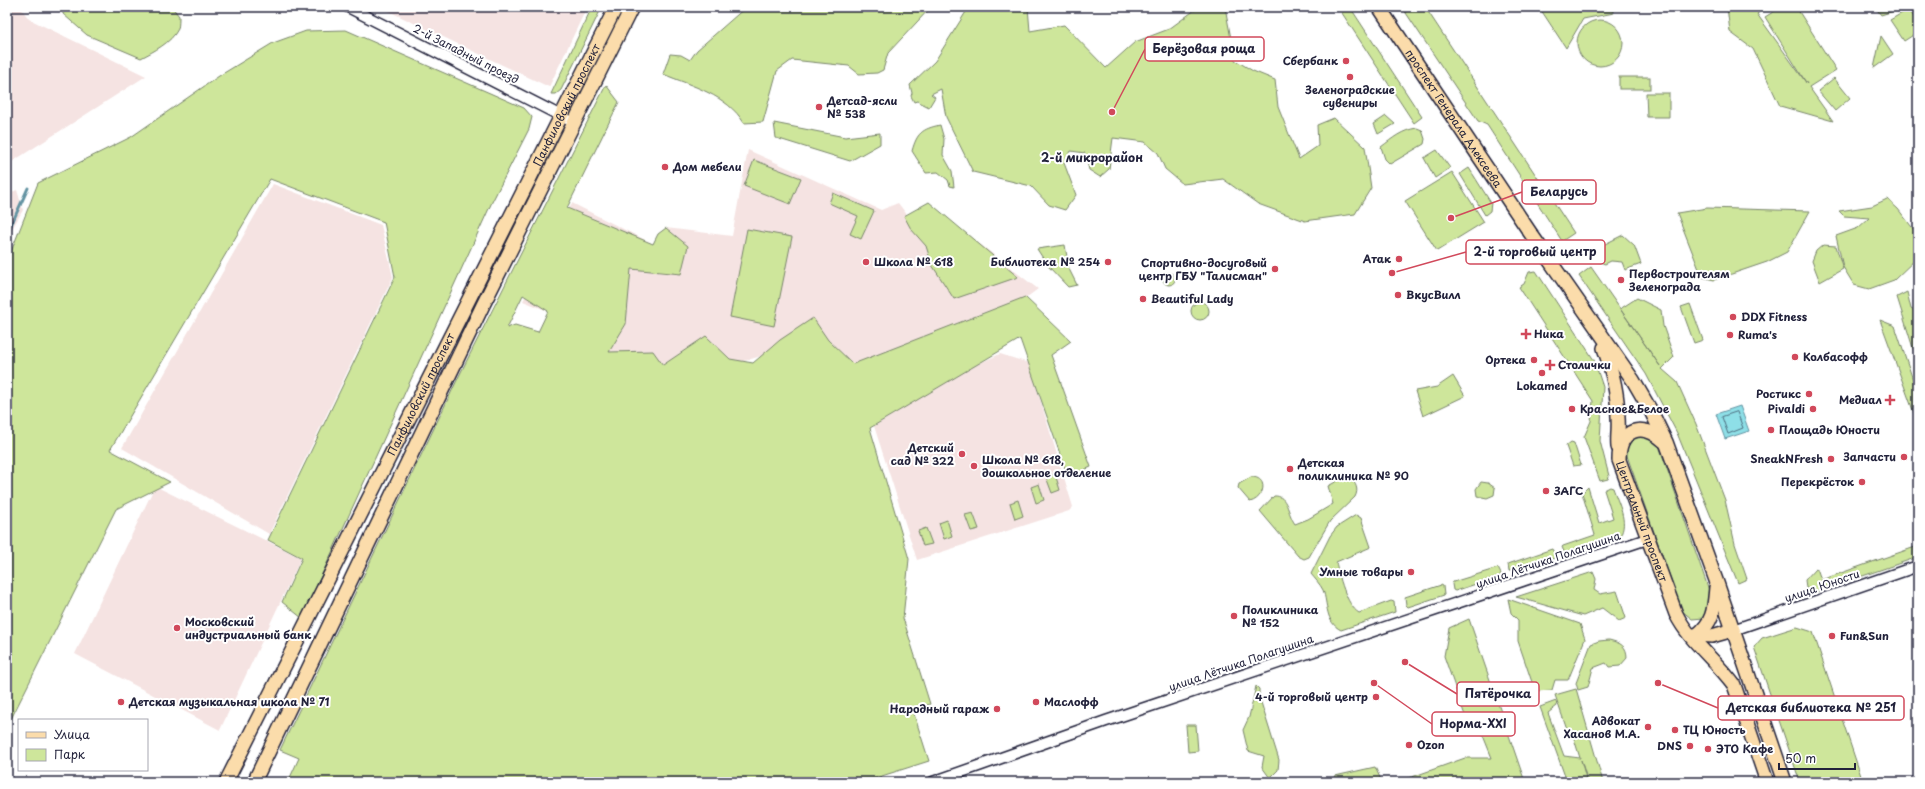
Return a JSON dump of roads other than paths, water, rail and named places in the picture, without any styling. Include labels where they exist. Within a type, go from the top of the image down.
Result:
[{"type":"main road","name":"Панфиловский проспект","points":[[226,782],[616,7]]},
{"type":"main road","name":"Панфиловский проспект","points":[[254,782],[483,305],[632,7]]},
{"type":"main road","name":"проспект Генерала Алексеева","points":[[1379,7],[1531,234],[1596,328]]},
{"type":"main road","points":[[1596,328],[1638,388],[1652,411],[1666,442],[1717,583],[1785,782]]},
{"type":"main road","points":[[1596,328],[1610,365],[1615,391],[1618,418],[1619,460]]},
{"type":"main road","name":"Центральный проспект","points":[[1666,442],[1656,434],[1648,431],[1639,430],[1632,432],[1624,436],[1619,448],[1619,460],[1671,603],[1682,627],[1734,685],[1767,782]]},
{"type":"main road","points":[[1697,635],[1705,629],[1711,619],[1714,611],[1717,583]]},
{"type":"main road","points":[[1682,627],[1691,634],[1712,636],[1733,630]]},
{"type":"street","name":"2-й Западный проезд","points":[[348,7],[574,122]]},
{"type":"street","name":"улица Лётчика Полагушина","points":[[933,782],[1106,721],[1647,539]]},
{"type":"street","name":"улица Юности","points":[[1733,630],[1918,566]]},
{"type":"water","points":[[1740,406],[1749,431],[1725,439],[1716,414]]},
{"type":"waterway","points":[[7,234],[28,188]]},
{"type":"place","name":"Сбербанк","points":[[1346,61]]},
{"type":"place","name":"Зеленоградские сувениры","points":[[1350,77]]},
{"type":"place","name":"Детсад-ясли № 538","points":[[819,107]]},
{"type":"place","name":"Берёзовая роща","points":[[1112,112]]},
{"type":"place","name":"Дом мебели","points":[[665,167]]},
{"type":"place","name":"Беларусь","points":[[1451,218]]},
{"type":"place","name":"Атак","points":[[1399,259]]},
{"type":"place","name":"Школа № 618","points":[[866,262]]},
{"type":"place","name":"Библиотека № 254","points":[[1108,262]]},
{"type":"place","name":"Спортивно-досуговый центр ГБУ \"Талисман\"","points":[[1275,269]]},
{"type":"place","name":"2-й торговый центр","points":[[1392,273]]},
{"type":"place","name":"Первостроителям Зеленограда","points":[[1621,280]]},
{"type":"place","name":"ВкусВилл","points":[[1398,295]]},
{"type":"place","name":"Beautiful Lady","points":[[1143,299]]},
{"type":"place","name":"DDX Fitness","points":[[1733,317]]},
{"type":"place","name":"Ника","points":[[1526,334]]},
{"type":"place","name":"Ruma's","points":[[1730,335]]},
{"type":"place","name":"Колбасофф","points":[[1795,357]]},
{"type":"place","name":"Ортека","points":[[1534,360]]},
{"type":"place","name":"Столички","points":[[1550,365]]},
{"type":"place","name":"Lokamed","points":[[1542,373]]},
{"type":"place","name":"Ростикс","points":[[1809,394]]},
{"type":"place","name":"Медиал","points":[[1890,400]]},
{"type":"place","name":"Красное&Белое","points":[[1572,409]]},
{"type":"place","name":"Pivaldi","points":[[1813,409]]},
{"type":"place","name":"Площадь Юности","points":[[1771,430]]},
{"type":"place","name":"Детский сад № 322","points":[[962,454]]},
{"type":"place","name":"Запчасти","points":[[1904,457]]},
{"type":"place","name":"SneakNFresh","points":[[1831,459]]},
{"type":"place","name":"Школа № 618, дошкольное отделение","points":[[974,466]]},
{"type":"place","name":"Детская поликлиника № 90","points":[[1290,469]]},
{"type":"place","name":"Перекрёсток","points":[[1862,482]]},
{"type":"place","name":"ЗАГС","points":[[1546,491]]},
{"type":"place","name":"Умные товары","points":[[1411,572]]},
{"type":"place","name":"Поликлиника № 152","points":[[1234,616]]},
{"type":"place","name":"Московский индустриальный банк","points":[[177,628]]},
{"type":"place","name":"Fun&Sun","points":[[1832,636]]},
{"type":"place","name":"Пятёрочка","points":[[1405,662]]},
{"type":"place","name":"Норма-XXI","points":[[1374,683]]},
{"type":"place","name":"Детская библиотека № 251","points":[[1658,683]]},
{"type":"place","name":"4-й торговый центр","points":[[1376,697]]},
{"type":"place","name":"Детская музыкальная школа № 71","points":[[121,702]]},
{"type":"place","name":"Маслофф","points":[[1036,702]]},
{"type":"place","name":"Народный гараж","points":[[997,709]]},
{"type":"place","name":"Адвокат Хасанов М.А.","points":[[1648,727]]},
{"type":"place","name":"ТЦ Юность","points":[[1675,730]]},
{"type":"place","name":"Ozon","points":[[1409,745]]},
{"type":"place","name":"DNS","points":[[1690,746]]},
{"type":"place","name":"ЭТО Кафе","points":[[1708,749]]},
{"type":"district","name":"2-й микрорайон","points":[[1092,158]]}]
